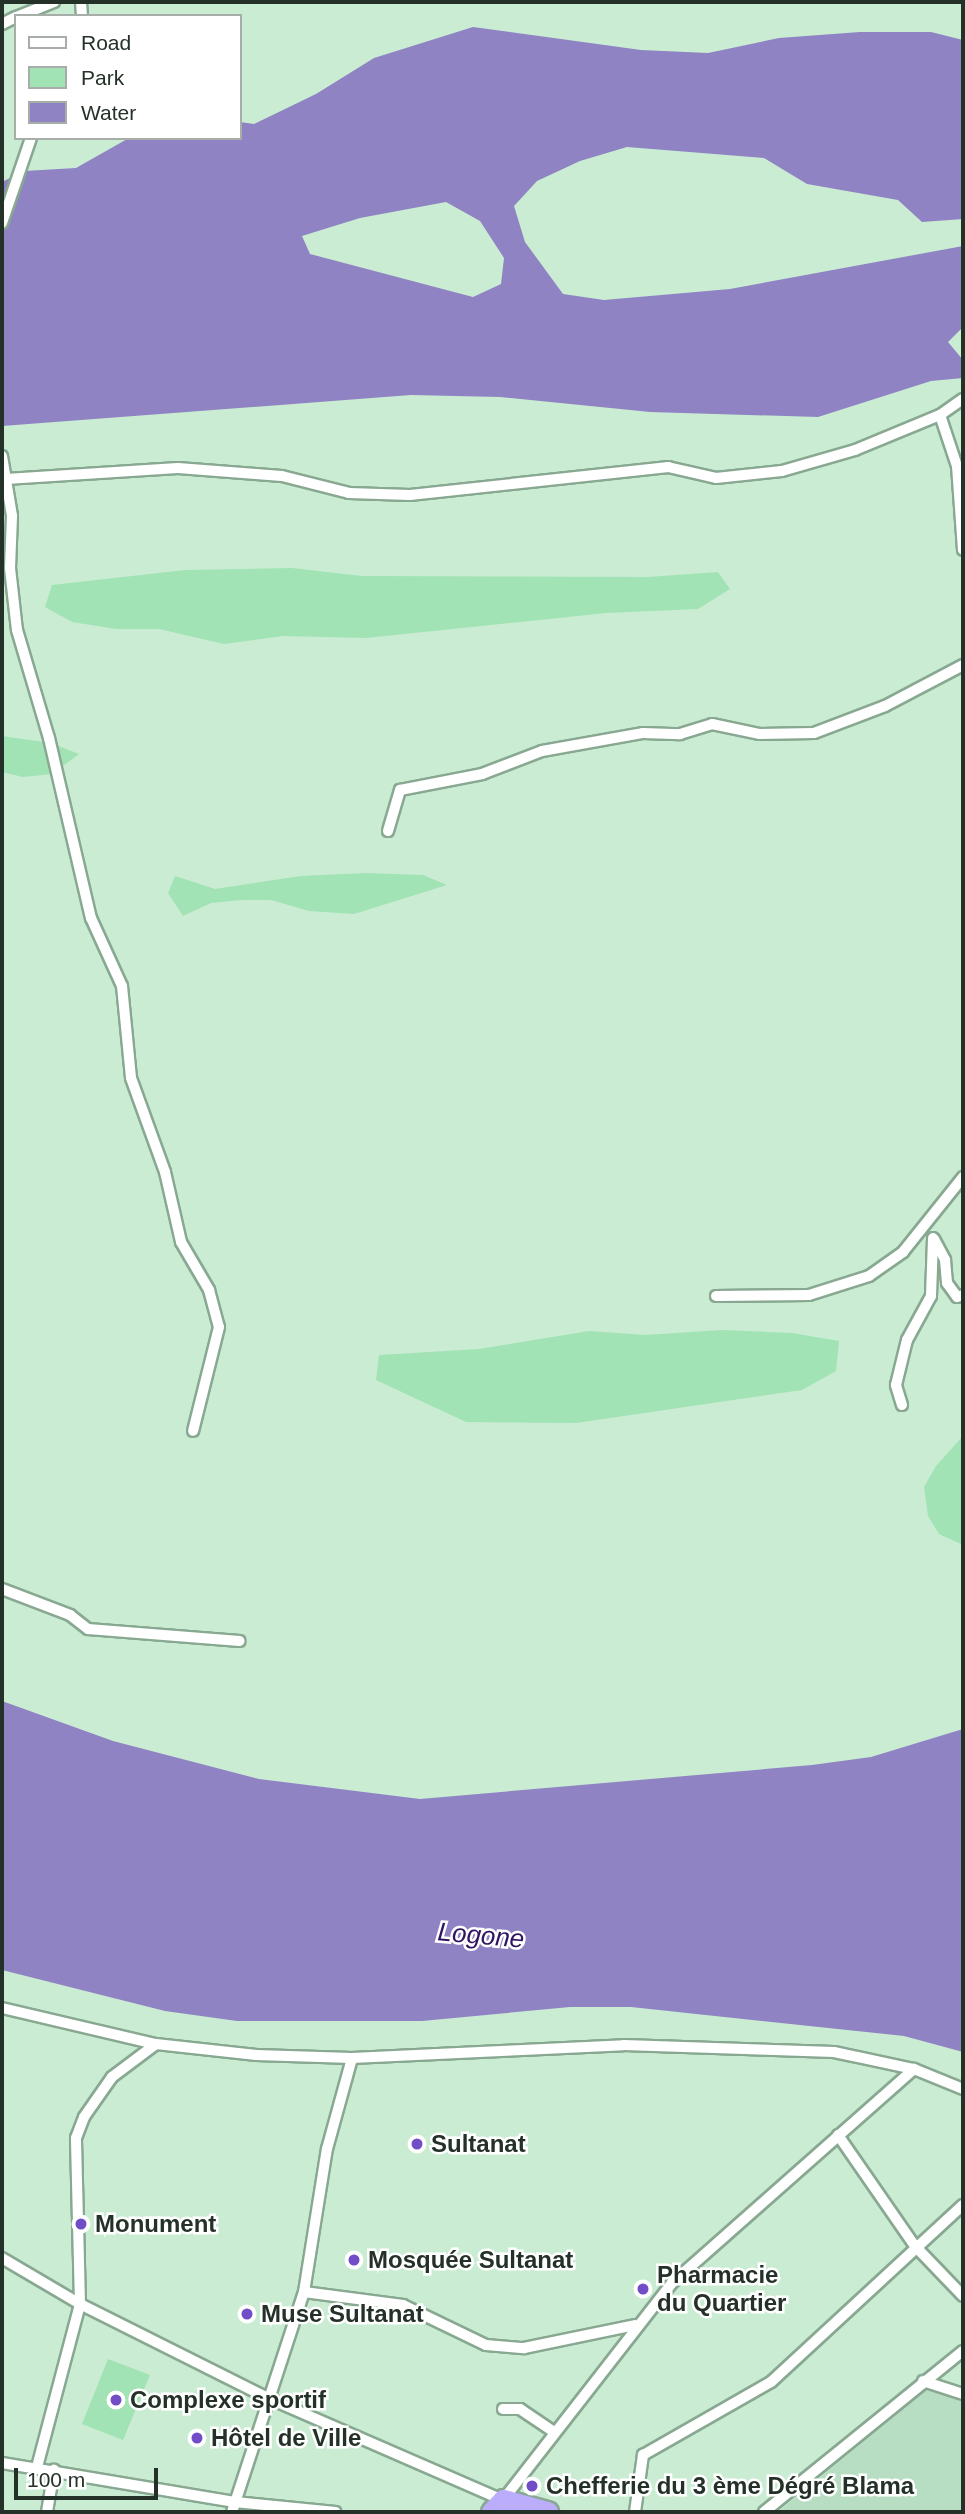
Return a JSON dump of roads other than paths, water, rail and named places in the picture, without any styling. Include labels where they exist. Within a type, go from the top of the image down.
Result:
[{"type":"highway","points":[[497,2506],[547,2512]]},
{"type":"street","points":[[25,14],[54,2]]},
{"type":"street","points":[[2,223],[30,140]]},
{"type":"street","points":[[6,479],[178,468],[282,476],[349,493],[410,495],[668,467],[716,478],[782,471],[843,454],[940,415],[963,399]]},
{"type":"street","points":[[940,415],[960,468],[963,550]]},
{"type":"street","points":[[2,456],[17,630],[49,738],[91,918],[122,986],[131,1078],[165,1172],[181,1242],[209,1290],[219,1328],[193,1431]]},
{"type":"street","points":[[388,831],[400,790],[482,774],[542,751],[643,733],[680,734],[712,724],[759,734],[814,733],[885,706],[963,665]]},
{"type":"street","points":[[716,1296],[809,1295],[850,1285],[887,1265],[932,1221],[963,1177]]},
{"type":"street","points":[[902,1405],[896,1385],[907,1340],[931,1296],[932,1221]]},
{"type":"street","points":[[933,1238],[945,1260],[947,1283],[957,1297],[963,1296]]},
{"type":"street","points":[[2,1589],[70,1615],[88,1629],[240,1641]]},
{"type":"street","points":[[2,2008],[156,2045],[352,2058],[624,2045],[834,2052],[914,2069],[963,2089]]},
{"type":"street","points":[[37,2468],[80,2304],[76,2138],[85,2117],[112,2077],[156,2045]]},
{"type":"street","points":[[234,2507],[304,2292],[327,2149],[352,2058]]},
{"type":"street","points":[[2,2258],[80,2304],[268,2398],[497,2506],[635,2325],[672,2283],[914,2069]]},
{"type":"street","points":[[838,2135],[915,2246],[963,2296]]},
{"type":"street","points":[[635,2512],[643,2455],[771,2382],[915,2246],[963,2205]]},
{"type":"street","points":[[304,2292],[403,2305],[486,2345],[524,2348],[635,2325]]},
{"type":"street","points":[[764,2512],[963,2351]]},
{"type":"street","points":[[923,2381],[963,2394]]},
{"type":"street","points":[[503,2409],[520,2409],[553,2431]]},
{"type":"street","points":[[2,2463],[54,2470],[234,2507],[336,2512]]},
{"type":"street","points":[[47,2512],[54,2470]]},
{"type":"water","points":[[473,27],[641,50],[708,53],[779,38],[860,32],[931,32],[963,40],[963,219],[922,222],[898,200],[807,184],[764,158],[627,147],[580,161],[537,181],[514,206],[525,242],[563,294],[604,300],[730,289],[963,246],[963,327],[948,342],[963,360],[963,378],[931,381],[818,417],[650,412],[500,397],[411,395],[2,426],[2,182],[24,171],[76,168],[125,140],[242,140],[242,122],[254,124],[316,94],[374,58]],"holes":[[[446,202],[480,221],[504,258],[501,284],[473,297],[310,254],[302,236],[360,218]]]},
{"type":"water","name":"Logone","points":[[2,1701],[113,1741],[259,1779],[420,1799],[812,1765],[871,1757],[963,1729],[963,2052],[904,2036],[631,2007],[570,2007],[422,2021],[237,2021],[165,2011],[2,1970]]},
{"type":"place","name":"Sultanat","points":[[417,2144]]},
{"type":"place","name":"Monument","points":[[81,2224]]},
{"type":"place","name":"Mosquée Sultanat","points":[[354,2260]]},
{"type":"place","name":"Pharmacie du Quartier","points":[[643,2289]]},
{"type":"place","name":"Muse Sultanat","points":[[247,2314]]},
{"type":"place","name":"Complexe sportif","points":[[116,2400]]},
{"type":"place","name":"Hôtel de Ville","points":[[197,2438]]},
{"type":"place","name":"Chefferie du 3 ème Dégré Blama","points":[[532,2486]]}]
